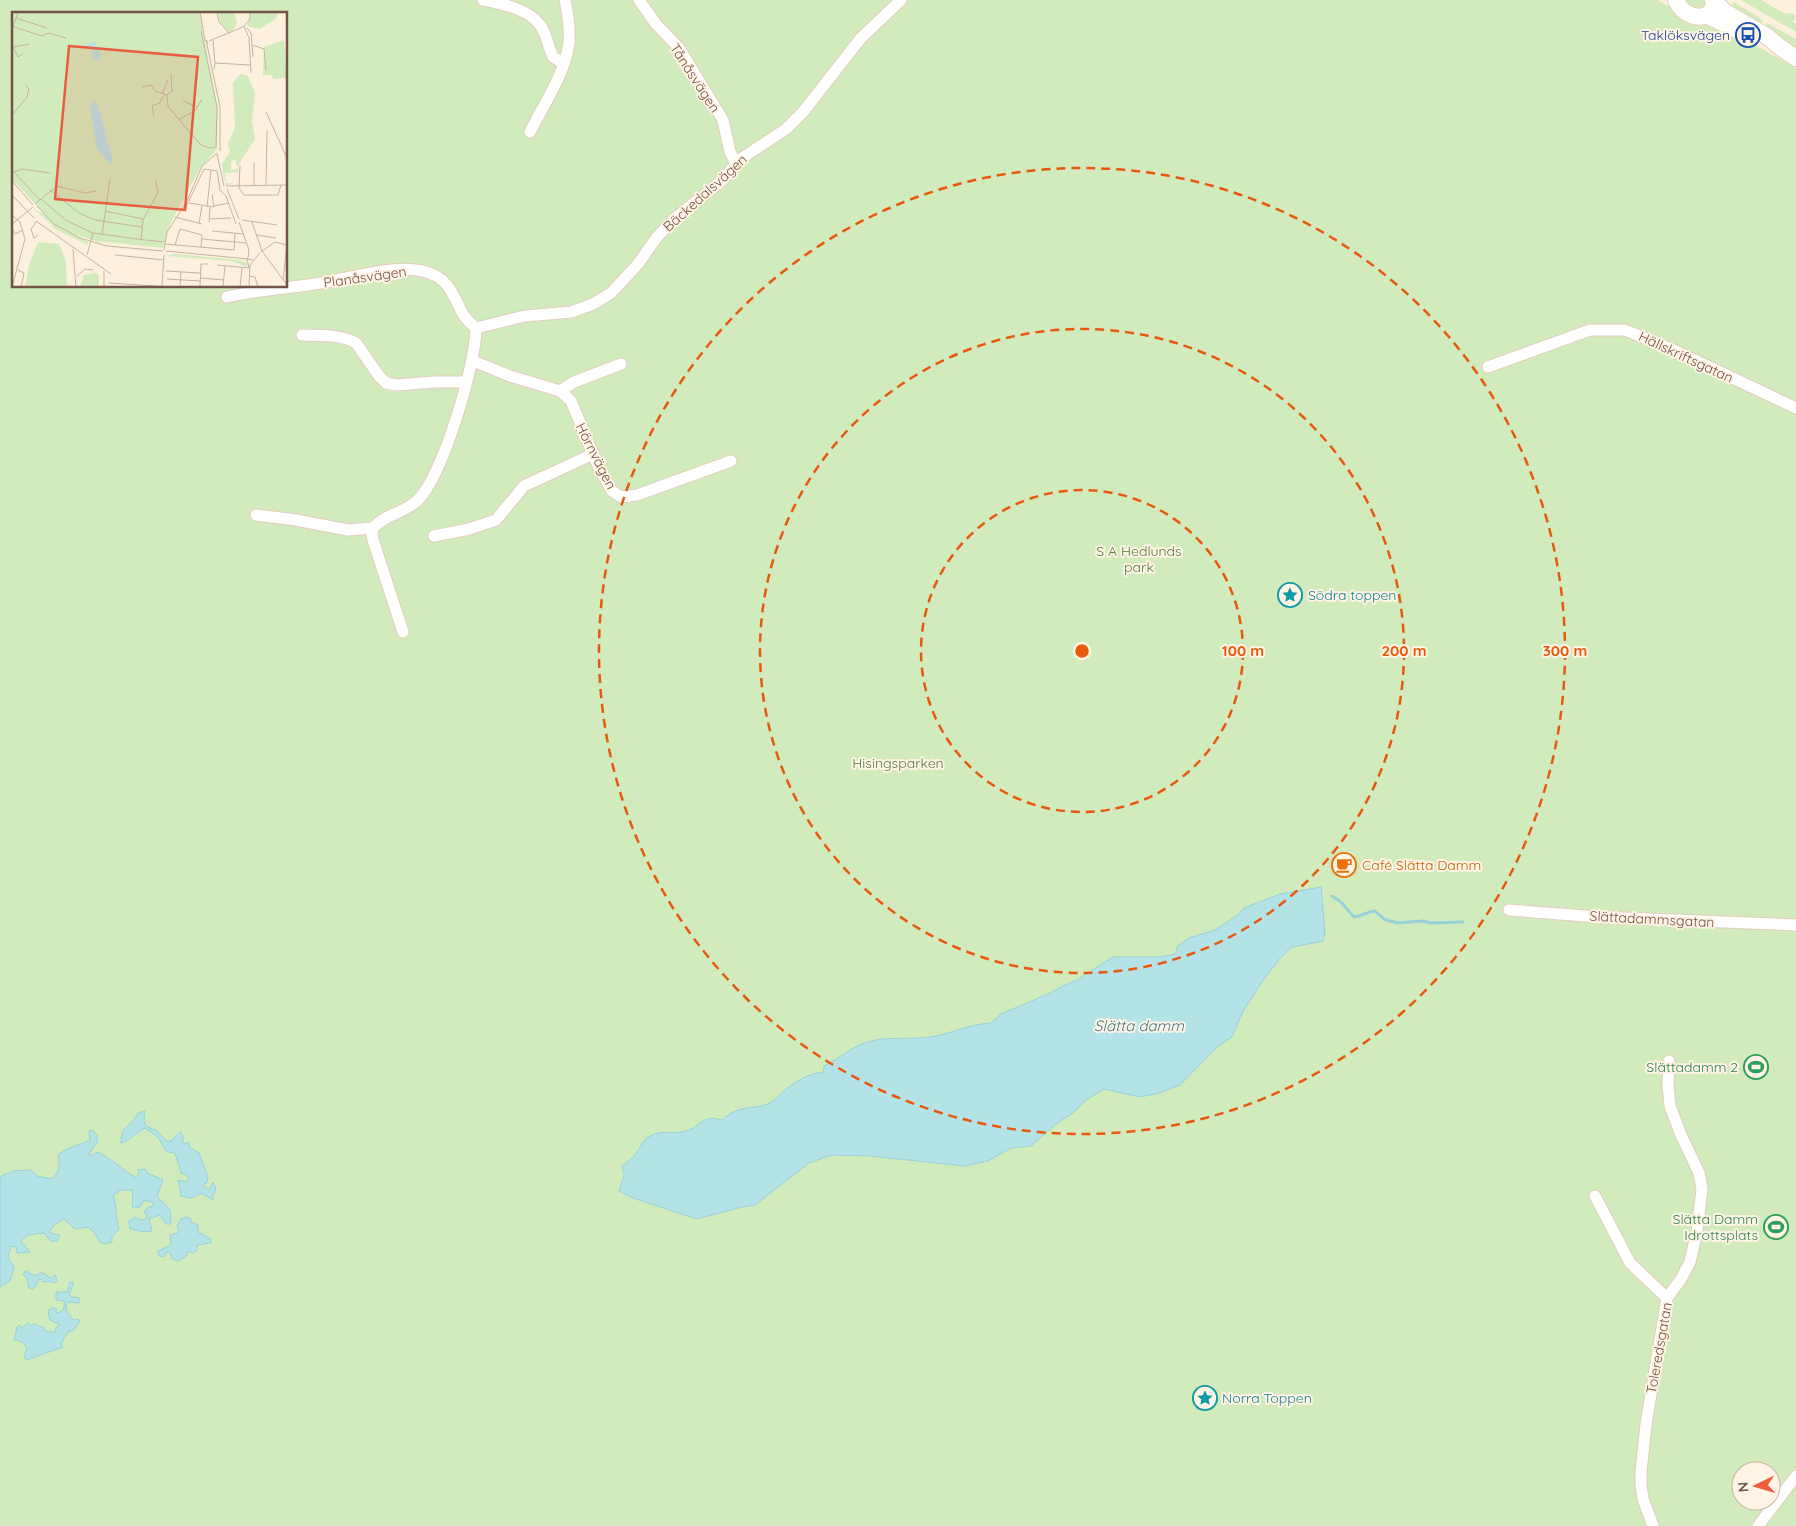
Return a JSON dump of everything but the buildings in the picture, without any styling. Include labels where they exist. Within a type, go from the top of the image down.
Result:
[{"type":"street","points":[[483,0],[519,11],[534,19],[543,31],[553,57],[563,63]]},
{"type":"street","points":[[530,132],[563,63],[569,44],[565,0]]},
{"type":"street","name":"Tånåsvägen","points":[[639,0],[656,24],[679,48],[723,120],[730,152],[736,163]]},
{"type":"street","name":"Bäckedalsvägen","points":[[476,328],[525,316],[571,312],[583,309],[602,299],[621,284],[670,223],[723,180],[736,163],[786,129],[803,112],[860,38],[901,0]]},
{"type":"street","points":[[1676,0],[1687,14],[1697,17],[1706,15],[1712,10],[1713,0]]},
{"type":"street","points":[[1713,0],[1725,12],[1768,37],[1796,58]]},
{"type":"street","points":[[1706,15],[1766,44],[1781,48]]},
{"type":"street","name":"Planåsvägen","points":[[227,297],[324,283],[385,271],[422,271],[442,280],[449,288],[464,314],[476,328]]},
{"type":"street","points":[[256,515],[296,520],[348,530],[373,528],[384,518],[407,509],[422,495],[441,460],[453,427],[472,361],[476,328]]},
{"type":"street","name":"Hällskriftsgatan","points":[[1488,367],[1590,330],[1625,330],[1671,349],[1796,408]]},
{"type":"street","points":[[302,335],[337,337],[356,343],[382,380],[392,385],[466,382]]},
{"type":"street","points":[[472,361],[510,376],[560,391],[574,382],[621,364]]},
{"type":"street","name":"Hörnvägen","points":[[560,391],[571,401],[593,454],[612,491],[616,495],[626,497],[658,488],[731,461]]},
{"type":"street","points":[[434,536],[468,530],[496,520],[524,486],[593,454]]},
{"type":"street","points":[[373,528],[374,544],[403,632]]},
{"type":"street","name":"Slättadammsgatan","points":[[1508,910],[1599,917],[1796,925]]},
{"type":"street","name":"Toleredsgatan","points":[[1653,1526],[1644,1499],[1641,1472],[1648,1414],[1667,1298],[1681,1279],[1690,1262],[1697,1231],[1702,1189],[1699,1173],[1670,1106],[1668,1085],[1669,1061]]},
{"type":"street","points":[[1595,1196],[1630,1264],[1667,1298]]},
{"type":"street","points":[[1758,1526],[1796,1476]]},
{"type":"green space","name":"S A Hedlunds park","points":[[0,0],[1657,0],[1704,24],[1716,27],[1721,33],[1747,45],[1757,46],[1796,68],[1796,1526],[0,1526]]},
{"type":"green space","points":[[1685,0],[1704,0],[1705,4],[1699,8],[1694,7]]},
{"type":"green space","points":[[1741,0],[1761,0],[1785,14],[1791,13],[1796,16],[1793,22],[1796,24],[1796,32]]},
{"type":"green space","points":[[1734,2],[1763,20],[1762,24],[1732,5]]},
{"type":"green space","points":[[1767,23],[1796,39],[1796,49],[1762,29]]},
{"type":"water","name":"Slätta damm","points":[[1321,887],[1325,933],[1323,941],[1292,947],[1282,956],[1243,1011],[1232,1037],[1218,1046],[1180,1085],[1159,1093],[1140,1097],[1104,1089],[1086,1100],[1074,1112],[1056,1124],[1031,1146],[1011,1148],[988,1161],[964,1166],[870,1156],[832,1155],[809,1163],[755,1205],[697,1219],[633,1198],[619,1191],[624,1175],[622,1166],[634,1156],[648,1137],[658,1133],[686,1131],[705,1120],[722,1120],[736,1111],[767,1104],[798,1081],[812,1074],[823,1072],[824,1066],[862,1044],[882,1039],[930,1037],[975,1025],[991,1023],[1001,1014],[1077,980],[1113,957],[1161,957],[1175,954],[1178,946],[1189,938],[1215,930],[1238,915],[1244,908],[1280,894]]},
{"type":"water","points":[[145,1111],[144,1121],[146,1126],[157,1131],[166,1141],[171,1141],[181,1132],[183,1142],[185,1144],[189,1142],[189,1147],[199,1153],[208,1177],[207,1183],[203,1186],[209,1190],[213,1182],[216,1190],[213,1200],[202,1193],[191,1198],[180,1196],[178,1180],[186,1182],[189,1179],[187,1175],[181,1173],[175,1153],[168,1152],[157,1137],[145,1128],[121,1143],[121,1137],[125,1129],[138,1113]]},
{"type":"water","points":[[92,1130],[97,1135],[97,1143],[89,1155],[92,1156],[97,1152],[136,1177],[139,1174],[138,1170],[145,1169],[147,1173],[163,1180],[157,1196],[170,1210],[171,1224],[166,1224],[160,1215],[149,1219],[152,1231],[144,1232],[130,1229],[129,1221],[135,1217],[140,1220],[146,1219],[147,1216],[144,1212],[153,1206],[153,1203],[143,1201],[140,1207],[133,1208],[132,1190],[121,1190],[113,1195],[119,1229],[112,1236],[112,1242],[105,1244],[100,1242],[94,1232],[88,1227],[75,1229],[64,1219],[54,1225],[49,1232],[60,1235],[58,1241],[51,1241],[44,1233],[28,1235],[21,1241],[30,1252],[17,1253],[16,1247],[11,1246],[8,1257],[14,1267],[10,1281],[0,1287],[0,1177],[13,1171],[30,1170],[37,1176],[52,1179],[59,1168],[58,1155],[65,1150],[90,1140],[89,1131]]},
{"type":"water","points":[[186,1217],[198,1225],[198,1232],[211,1239],[211,1243],[197,1245],[197,1250],[193,1253],[187,1251],[187,1255],[179,1261],[172,1259],[170,1253],[166,1252],[164,1257],[159,1256],[158,1251],[171,1245],[170,1235],[177,1233],[179,1230],[177,1226],[181,1219]]},
{"type":"water","points":[[25,1271],[35,1275],[41,1272],[51,1278],[55,1275],[57,1279],[53,1283],[50,1281],[43,1282],[39,1279],[33,1289],[29,1288],[27,1278],[23,1275]]},
{"type":"water","points":[[70,1282],[73,1282],[73,1285],[69,1294],[72,1297],[79,1298],[79,1303],[69,1302],[66,1305],[66,1310],[73,1320],[78,1319],[80,1321],[74,1330],[68,1332],[61,1344],[63,1347],[26,1360],[24,1355],[26,1347],[22,1342],[14,1340],[17,1327],[19,1325],[22,1328],[28,1323],[44,1327],[44,1330],[48,1332],[55,1332],[56,1328],[60,1325],[50,1320],[48,1311],[52,1308],[57,1309],[56,1312],[58,1313],[63,1310],[65,1301],[56,1300],[56,1292],[67,1292]]},
{"type":"waterway","points":[[1332,896],[1341,902],[1354,917],[1375,911],[1384,919],[1397,923],[1423,921],[1430,923],[1463,922]]},
{"type":"place","name":"Taklöksvägen","points":[[1748,35]]},
{"type":"place","name":"Södra toppen","points":[[1290,595]]},
{"type":"place","name":"Café Slätta Damm","points":[[1344,865]]},
{"type":"place","name":"Slättadamm 2","points":[[1756,1067]]},
{"type":"place","name":"Slätta Damm Idrottsplats","points":[[1776,1227]]},
{"type":"place","name":"Norra Toppen","points":[[1205,1398]]},
{"type":"park label","name":"Hisingsparken","points":[[898,763]]}]
